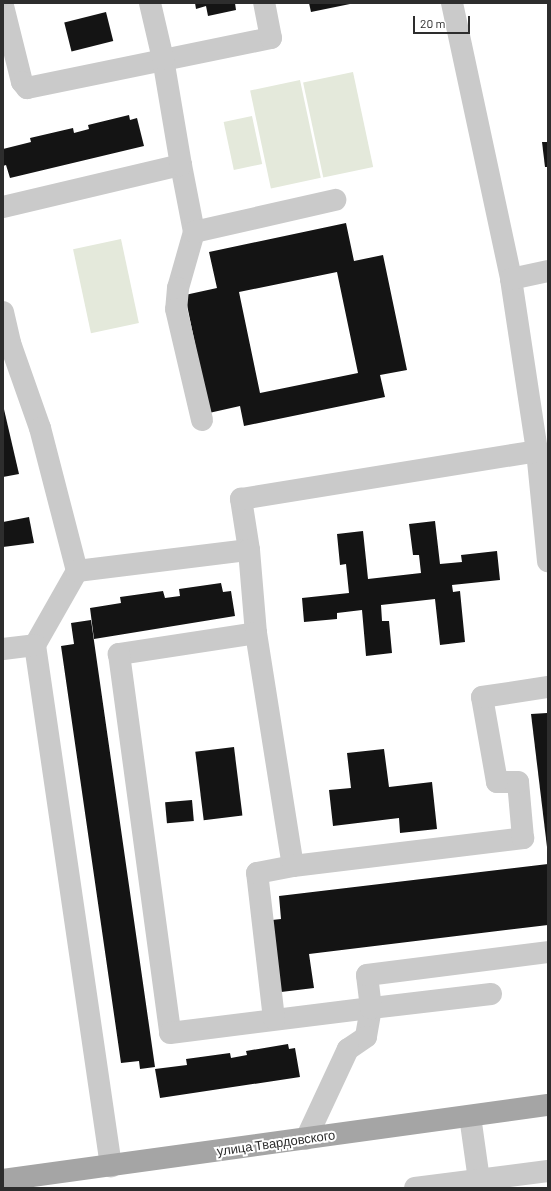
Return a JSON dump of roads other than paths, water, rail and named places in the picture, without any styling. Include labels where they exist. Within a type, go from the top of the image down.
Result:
[{"type":"main road","name":"улица Твардовского","points":[[3,1180],[548,1105]]},
{"type":"lane","points":[[150,3],[163,59],[194,232],[178,288],[176,309],[202,420]]},
{"type":"lane","points":[[3,6],[22,82],[27,88],[271,38],[264,3]]},
{"type":"lane","points":[[452,3],[511,279],[537,451],[548,561]]},
{"type":"lane","points":[[3,206],[181,165]]},
{"type":"lane","points":[[194,232],[335,200]]},
{"type":"lane","points":[[511,279],[548,271]]},
{"type":"lane","points":[[3,312],[10,343],[40,428],[77,571],[34,645],[111,1166]]},
{"type":"lane","points":[[293,866],[256,633],[249,550],[241,499],[537,451]]},
{"type":"lane","points":[[77,571],[249,550]]},
{"type":"lane","points":[[256,633],[119,654],[170,1034],[274,1019],[491,994]]},
{"type":"lane","points":[[3,649],[34,645]]},
{"type":"lane","points":[[274,1019],[257,873],[293,866],[523,838],[518,782],[497,782],[482,697],[548,687]]},
{"type":"lane","points":[[306,1139],[348,1049],[366,1037],[371,1008],[368,974],[548,952]]},
{"type":"lane","points":[[470,1116],[479,1180]]},
{"type":"lane","points":[[415,1188],[479,1180],[510,1182],[548,1171]]}]
